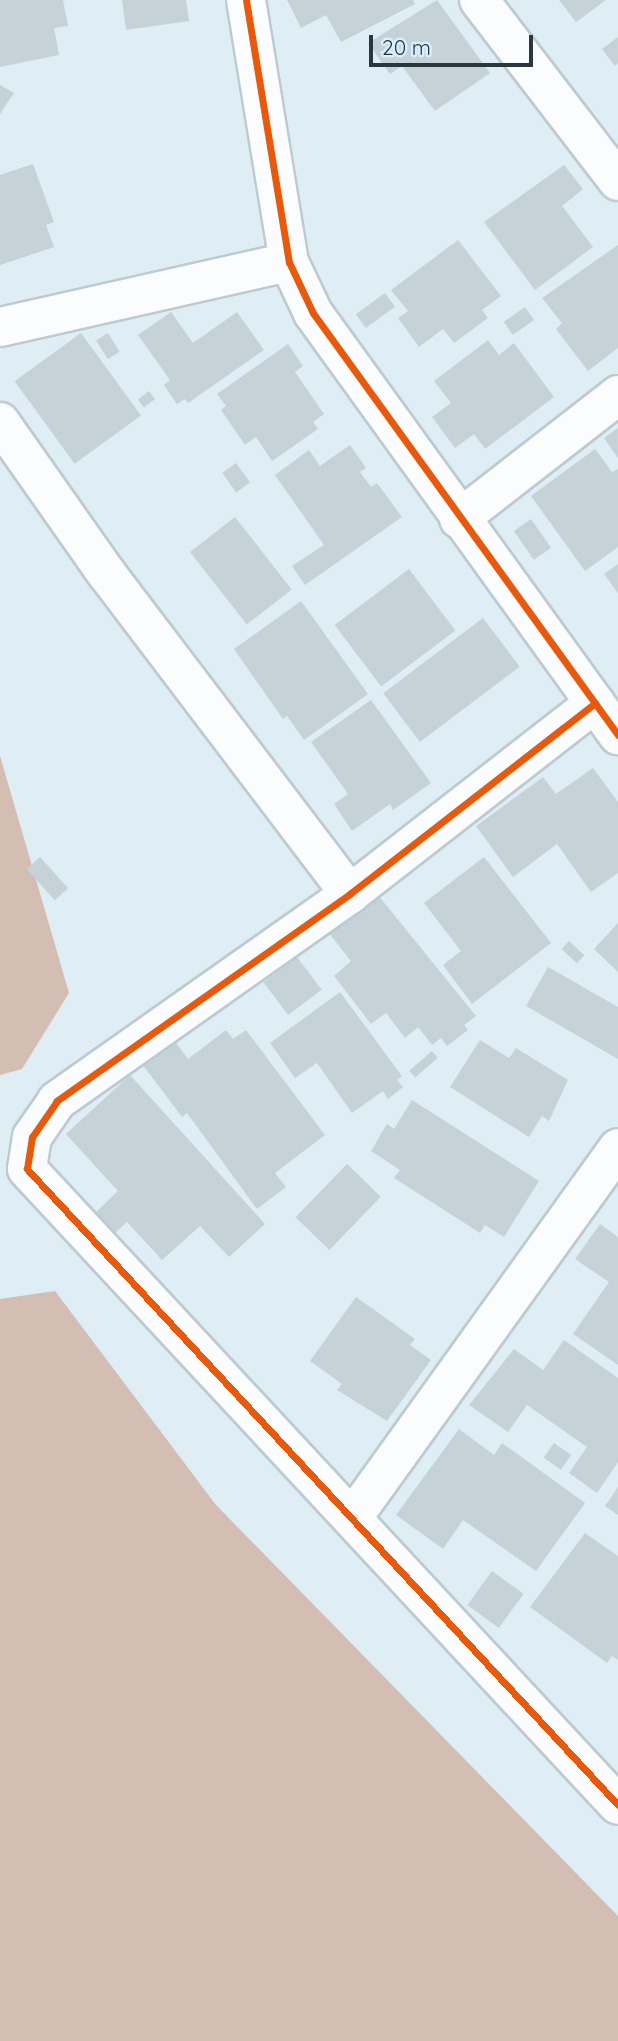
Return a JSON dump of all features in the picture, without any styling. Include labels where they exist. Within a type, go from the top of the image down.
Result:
[{"type":"street","points":[[246,0],[265,135],[289,262],[313,313],[458,519],[618,735]]},
{"type":"street","points":[[479,0],[618,181]]},
{"type":"street","points":[[0,327],[289,262]]},
{"type":"street","points":[[458,519],[618,395]]},
{"type":"street","points":[[0,422],[107,574],[350,894]]},
{"type":"street","points":[[594,703],[350,894],[57,1101],[32,1137],[27,1169],[616,1798]]},
{"type":"street","points":[[353,1517],[618,1148]]},
{"type":"shaded area","points":[[0,756],[69,993],[22,1069],[0,1075]]},
{"type":"shaded area","points":[[55,1291],[216,1505],[618,1916],[618,2041],[0,2041],[0,1299]]},
{"type":"building","points":[[0,0],[63,0],[68,26],[54,28],[59,55],[0,67]]},
{"type":"building","points":[[122,0],[186,0],[189,21],[126,30]]},
{"type":"building","points":[[287,0],[413,0],[415,4],[341,42],[326,15],[301,28]]},
{"type":"building","points":[[437,0],[490,73],[435,111],[402,66],[390,74],[368,43]]},
{"type":"building","points":[[559,0],[606,0],[576,22]]},
{"type":"building","points":[[618,37],[618,63],[615,66],[602,49]]},
{"type":"building","points":[[0,85],[14,93],[0,114]]},
{"type":"building","points":[[33,164],[54,222],[46,225],[54,247],[0,265],[0,175]]},
{"type":"building","points":[[564,165],[583,189],[562,206],[593,247],[535,290],[484,222]]},
{"type":"building","points":[[458,240],[501,296],[482,310],[488,318],[454,343],[443,329],[419,347],[398,318],[408,311],[391,290]]},
{"type":"building","points":[[618,245],[618,348],[588,371],[556,329],[562,323],[542,298]]},
{"type":"building","points":[[385,293],[395,307],[366,328],[356,314]]},
{"type":"building","points":[[525,307],[534,320],[513,335],[504,322]]},
{"type":"building","points":[[171,312],[193,343],[237,312],[264,350],[188,403],[185,399],[177,404],[164,385],[170,380],[138,335]]},
{"type":"building","points":[[81,333],[141,416],[75,464],[15,381]]},
{"type":"building","points":[[108,333],[120,352],[108,359],[96,340]]},
{"type":"building","points":[[488,340],[499,355],[514,343],[554,397],[485,449],[474,434],[455,448],[432,417],[451,403],[434,381]]},
{"type":"building","points":[[288,344],[303,366],[295,372],[324,414],[313,422],[318,429],[272,461],[256,437],[245,445],[221,410],[226,406],[217,394]]},
{"type":"building","points":[[149,391],[155,399],[144,407],[138,399]]},
{"type":"building","points":[[618,428],[618,458],[604,438]]},
{"type":"building","points":[[350,445],[366,468],[360,472],[371,487],[377,483],[402,517],[305,585],[292,566],[324,545],[275,475],[309,450],[320,466]]},
{"type":"building","points":[[595,449],[612,472],[618,469],[618,547],[585,571],[531,496]]},
{"type":"building","points":[[236,463],[250,482],[236,492],[222,473]]},
{"type":"building","points":[[235,517],[292,589],[247,625],[190,552]]},
{"type":"building","points":[[531,519],[551,548],[534,560],[514,531]]},
{"type":"building","points":[[618,564],[618,593],[604,574]]},
{"type":"building","points":[[409,569],[455,630],[381,686],[335,625]]},
{"type":"building","points":[[301,601],[368,694],[304,740],[287,716],[283,719],[234,649]]},
{"type":"building","points":[[483,618],[520,667],[420,742],[383,693]]},
{"type":"building","points":[[371,700],[431,783],[393,810],[390,804],[352,831],[334,804],[348,794],[311,742]]},
{"type":"building","points":[[593,768],[618,802],[618,873],[591,892],[557,844],[513,877],[476,826],[543,777],[556,794]]},
{"type":"building","points":[[40,857],[68,888],[55,900],[27,869]]},
{"type":"building","points":[[484,857],[551,943],[472,1004],[443,965],[461,951],[424,903]]},
{"type":"building","points":[[378,895],[476,1016],[464,1025],[468,1030],[447,1046],[441,1038],[432,1045],[418,1027],[405,1038],[386,1013],[371,1024],[334,976],[351,961],[329,933]]},
{"type":"building","points":[[618,923],[618,972],[594,949]]},
{"type":"building","points":[[569,941],[584,955],[577,963],[561,949]]},
{"type":"building","points":[[297,957],[322,990],[288,1015],[263,982]]},
{"type":"building","points":[[548,967],[618,1007],[618,1059],[526,1006]]},
{"type":"building","points":[[340,992],[402,1076],[397,1080],[403,1087],[388,1099],[383,1091],[352,1113],[317,1063],[295,1078],[270,1043]]},
{"type":"building","points":[[226,1030],[233,1039],[246,1030],[325,1135],[275,1173],[286,1187],[257,1209],[187,1113],[182,1117],[142,1064],[174,1040],[188,1059]]},
{"type":"building","points":[[480,1040],[509,1058],[516,1048],[568,1080],[549,1121],[542,1116],[529,1137],[450,1087]]},
{"type":"building","points":[[432,1051],[438,1058],[415,1077],[409,1071]]},
{"type":"building","points":[[130,1075],[265,1224],[229,1257],[200,1226],[162,1260],[127,1222],[114,1234],[95,1213],[118,1191],[66,1134]]},
{"type":"building","points":[[412,1100],[539,1181],[504,1237],[485,1225],[480,1233],[394,1178],[400,1170],[371,1151],[387,1124],[394,1129]]},
{"type":"building","points":[[347,1164],[381,1197],[329,1250],[296,1217]]},
{"type":"building","points":[[600,1224],[618,1237],[618,1365],[573,1334],[609,1282],[575,1259]]},
{"type":"building","points":[[356,1297],[415,1339],[410,1345],[431,1360],[387,1421],[337,1390],[342,1384],[310,1361]]},
{"type":"building","points":[[564,1340],[618,1378],[618,1462],[597,1493],[569,1473],[587,1447],[527,1405],[508,1432],[469,1405],[514,1349],[543,1370]]},
{"type":"building","points":[[459,1429],[494,1455],[502,1443],[585,1503],[536,1571],[463,1520],[443,1549],[396,1515]]},
{"type":"building","points":[[554,1443],[571,1455],[561,1470],[544,1458]]},
{"type":"building","points":[[618,1487],[618,1515],[605,1506]]},
{"type":"building","points":[[585,1533],[618,1556],[618,1660],[612,1656],[607,1663],[530,1607]]},
{"type":"building","points":[[492,1571],[524,1594],[499,1628],[467,1605]]},
{"type":"cycle path","points":[[246,0],[289,262],[313,313],[618,735]]},
{"type":"cycle path","points":[[595,703],[350,894],[57,1101],[32,1137],[27,1169],[618,1805]]}]
